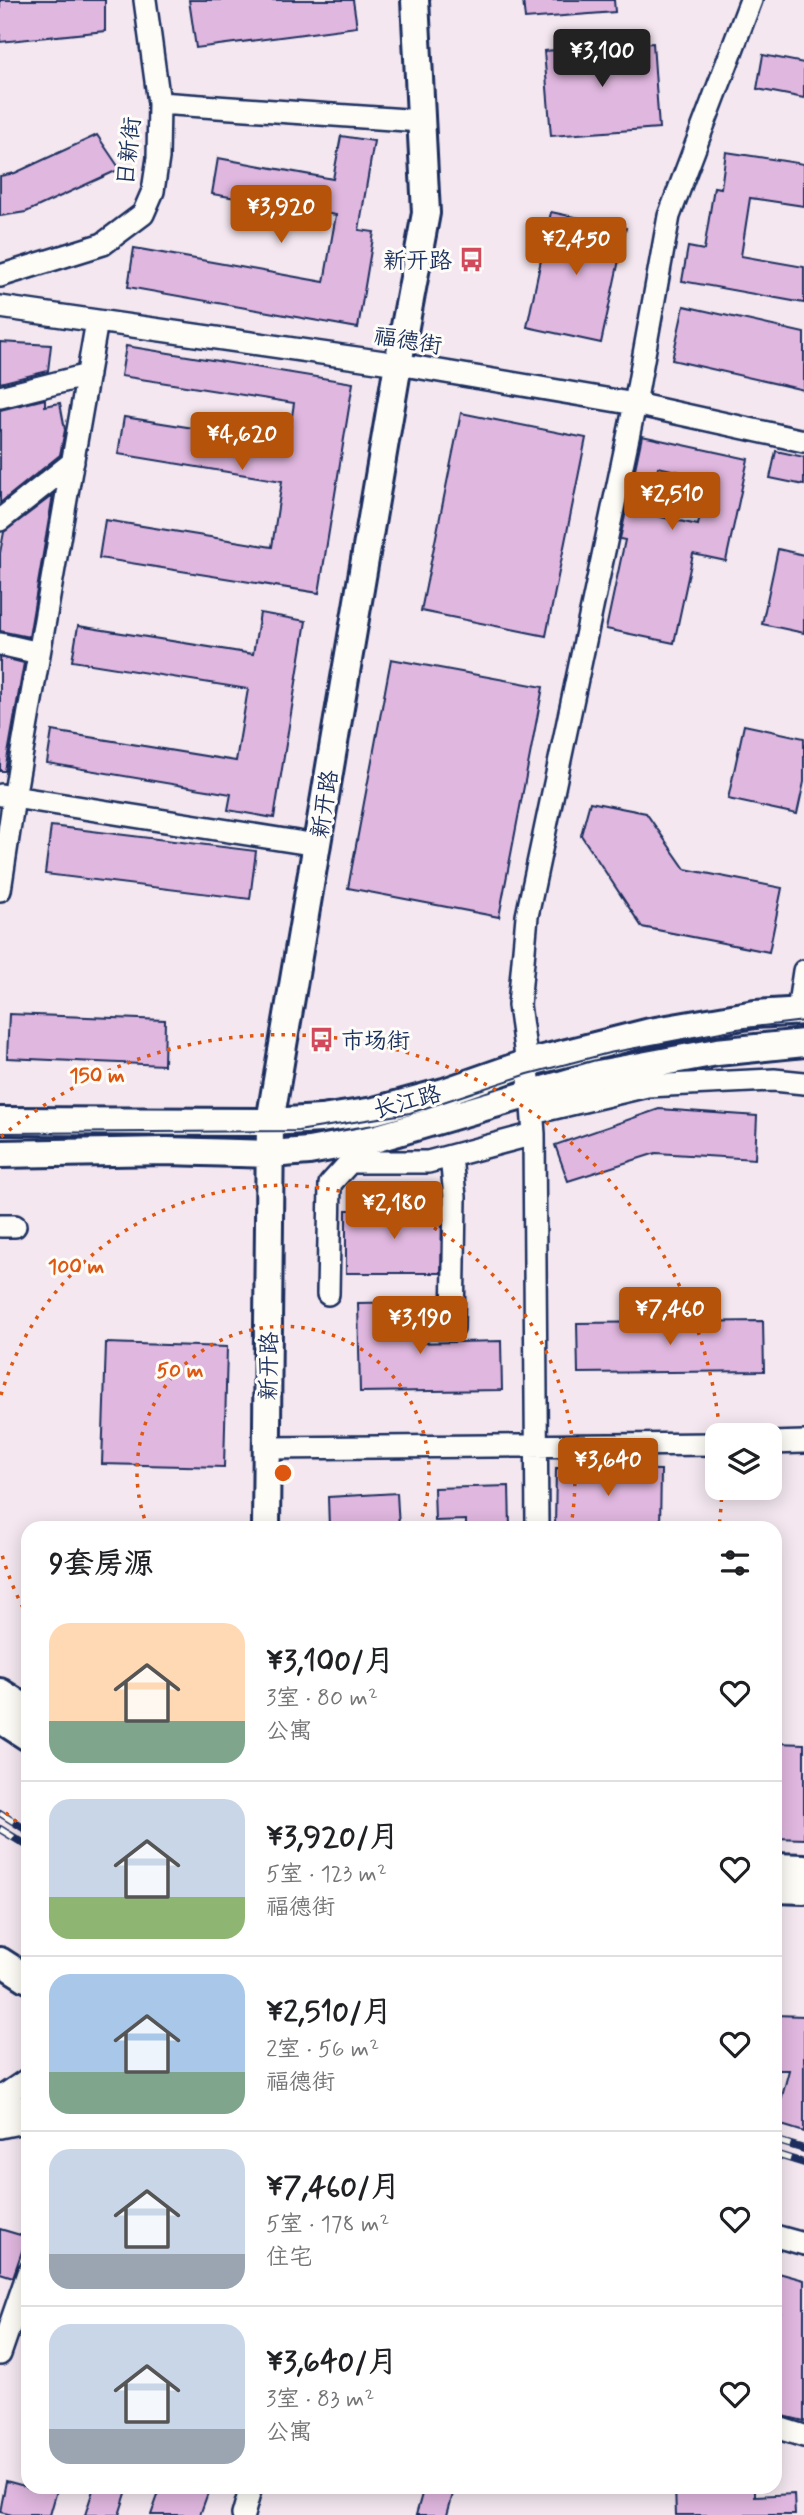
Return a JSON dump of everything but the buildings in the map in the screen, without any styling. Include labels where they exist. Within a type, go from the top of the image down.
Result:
[{"type":"main road","name":"新开路","points":[[266,1521],[270,1122],[426,213],[415,0]]},
{"type":"main road","name":"长江路","points":[[0,1121],[270,1122],[321,1119],[374,1111],[444,1092],[527,1063],[650,1032],[755,1014],[801,1011]]},
{"type":"main road","name":"长江路","points":[[0,1154],[167,1151],[270,1154],[309,1151],[532,1113],[598,1074],[730,1051],[804,1043]]},
{"type":"main road","points":[[0,1692],[21,1706]]},
{"type":"main road","points":[[0,1719],[21,1732]]},
{"type":"main road","points":[[782,1867],[804,1868]]},
{"type":"main road","points":[[782,1889],[804,1890]]},
{"type":"main road","points":[[0,1961],[21,1973]]},
{"type":"street","name":"日新街","points":[[0,276],[103,244],[143,214],[153,191],[158,158],[159,103],[145,0]]},
{"type":"street","points":[[537,1521],[532,1113],[519,1004],[527,916],[635,404],[669,216],[751,0]]},
{"type":"street","name":"日新街","points":[[159,103],[421,121]]},
{"type":"street","name":"福德街","points":[[0,307],[398,364],[635,404],[804,441]]},
{"type":"street","points":[[0,890],[7,796],[39,653],[97,321]]},
{"type":"street","points":[[0,397],[88,375]]},
{"type":"street","points":[[0,520],[73,462]]},
{"type":"street","points":[[0,644],[39,653]]},
{"type":"street","points":[[7,796],[317,845]]},
{"type":"street","points":[[801,1011],[804,971]]},
{"type":"street","points":[[328,1294],[330,1184],[350,1162],[428,1162],[452,1156],[532,1113],[647,1086],[774,1080],[804,1083]]},
{"type":"street","points":[[452,1156],[455,1197],[453,1328]]},
{"type":"street","points":[[782,1443],[804,1442]]},
{"type":"street","points":[[267,1448],[705,1444]]},
{"type":"street","points":[[0,2098],[21,2084]]},
{"type":"street","points":[[0,2111],[21,2107]]},
{"type":"street","points":[[0,2127],[21,2122]]},
{"type":"street","points":[[782,2238],[804,2245]]},
{"type":"street","points":[[0,2354],[21,2293]]},
{"type":"street","points":[[782,2429],[804,2436]]},
{"type":"street","points":[[243,2515],[249,2494]]},
{"type":"tram line","points":[[0,1133],[298,1131],[410,1113],[528,1074],[609,1053],[737,1029],[804,1021]]},
{"type":"railway","points":[[0,1813],[21,1826]]},
{"type":"railway","points":[[0,1829],[21,1842]]},
{"type":"railway","points":[[782,2142],[804,2149]]},
{"type":"railway","points":[[782,2156],[804,2163]]},
{"type":"place","name":"新开路","points":[[472,260]]},
{"type":"place","name":"市场街","points":[[321,1040]]}]
